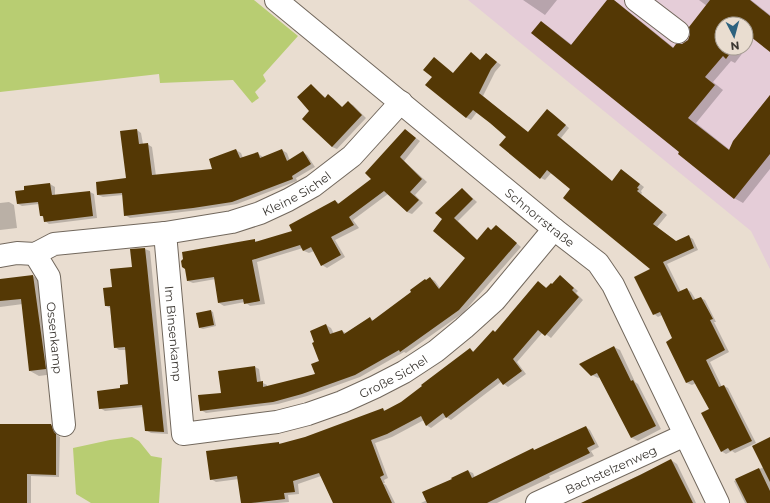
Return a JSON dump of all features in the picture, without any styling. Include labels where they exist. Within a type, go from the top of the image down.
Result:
[{"type":"street","name":"Schnorrstraße","points":[[276,0],[554,229],[598,263],[613,285],[718,503]]},
{"type":"street","points":[[636,0],[678,32]]},
{"type":"street","name":"Kleine Sichel","points":[[164,233],[232,222],[260,213],[288,200],[313,186],[352,156],[400,102]]},
{"type":"street","name":"Große Sichel","points":[[183,434],[277,422],[308,414],[342,402],[376,387],[404,372],[464,328],[495,300],[554,229]]},
{"type":"street","points":[[0,256],[17,253],[35,254],[54,244],[164,233]]},
{"type":"street","name":"Im Binsenkamp","points":[[164,233],[183,434]]},
{"type":"street","name":"Ossenkamp","points":[[35,254],[48,277],[64,425]]},
{"type":"street","name":"Bachstelzenweg","points":[[537,503],[685,435]]},
{"type":"shaded area","points":[[468,0],[770,0],[770,269],[751,231]]},
{"type":"green space","points":[[0,0],[254,0],[298,36],[263,75],[266,81],[255,92],[259,98],[252,103],[233,80],[160,83],[159,74],[0,92]]},
{"type":"green space","points":[[132,437],[139,441],[151,456],[162,458],[159,503],[91,503],[76,494],[73,448]]},
{"type":"building","points":[[607,0],[614,0],[673,48],[676,44],[682,44],[688,40],[690,34],[689,27],[710,0],[750,0],[770,16],[770,52],[754,39],[754,16],[714,16],[714,56],[723,56],[705,77],[715,85],[688,118],[729,150],[733,141],[770,95],[770,154],[734,199],[678,154],[679,152],[531,33],[541,21],[571,45]]},
{"type":"building","points":[[471,52],[480,60],[486,53],[497,62],[491,69],[479,93],[528,132],[547,109],[566,125],[557,135],[612,181],[621,169],[640,184],[637,191],[663,212],[653,224],[676,241],[689,235],[694,248],[663,262],[678,292],[687,288],[693,300],[701,297],[713,319],[710,320],[725,350],[706,360],[719,387],[724,385],[752,441],[730,451],[728,448],[721,452],[701,413],[709,409],[693,380],[686,383],[666,342],[672,338],[660,312],[653,315],[634,277],[650,269],[563,198],[570,189],[547,170],[540,179],[499,145],[506,137],[490,123],[473,110],[466,118],[425,85],[432,77],[423,70],[434,57],[453,73]]},
{"type":"building","points":[[311,84],[325,98],[328,94],[342,107],[348,101],[362,115],[332,147],[302,119],[309,111],[297,97]]},
{"type":"building","points":[[137,129],[139,144],[148,143],[152,175],[212,169],[209,159],[236,149],[240,158],[258,152],[260,158],[282,149],[287,161],[303,151],[311,164],[292,176],[293,179],[232,202],[124,216],[122,193],[97,195],[96,182],[126,178],[120,131]]},
{"type":"building","points":[[405,129],[416,138],[400,157],[422,179],[410,192],[419,200],[407,212],[384,191],[349,217],[354,225],[331,237],[341,255],[321,266],[311,247],[303,251],[300,245],[252,260],[260,301],[244,304],[243,299],[218,303],[214,277],[187,281],[185,269],[182,267],[182,252],[255,239],[255,242],[292,231],[289,225],[335,200],[338,204],[371,179],[365,173]]},
{"type":"building","points":[[50,183],[52,195],[90,191],[93,216],[44,222],[43,216],[40,216],[38,202],[17,204],[15,191],[24,190],[24,186]]},
{"type":"building","points":[[462,188],[473,199],[454,218],[477,240],[488,227],[491,230],[496,225],[517,243],[459,310],[400,352],[399,350],[355,375],[302,394],[273,402],[200,411],[198,395],[221,393],[218,371],[255,366],[257,382],[263,381],[263,387],[315,374],[311,364],[319,361],[312,343],[314,342],[310,331],[326,324],[330,334],[342,330],[344,334],[370,317],[372,321],[411,292],[410,290],[430,277],[439,289],[465,258],[433,231],[442,219],[435,213]]},
{"type":"building","points":[[145,248],[164,432],[145,431],[142,405],[99,409],[97,391],[120,388],[120,385],[128,384],[125,347],[114,348],[110,306],[105,306],[103,288],[112,287],[110,269],[132,267],[130,249]]},
{"type":"building","points":[[33,275],[46,369],[29,371],[21,299],[0,301],[0,279]]},
{"type":"building","points":[[560,275],[574,288],[572,290],[579,297],[545,336],[538,330],[513,359],[522,371],[503,385],[498,378],[446,418],[443,413],[426,426],[421,416],[387,434],[371,440],[384,475],[380,477],[392,503],[333,503],[319,473],[293,481],[295,492],[284,493],[285,499],[251,503],[241,503],[237,476],[210,480],[206,451],[279,442],[279,444],[305,437],[383,408],[384,411],[401,402],[470,348],[473,352],[493,330],[495,332],[538,281],[546,288]]},
{"type":"building","points":[[211,310],[214,325],[199,328],[196,313]]},
{"type":"building","points":[[614,346],[631,381],[633,380],[656,426],[631,438],[597,373],[591,376],[579,364]]},
{"type":"building","points":[[0,424],[51,424],[56,434],[56,475],[27,474],[27,503],[0,503]]},
{"type":"building","points":[[586,426],[595,444],[587,448],[590,453],[487,503],[427,503],[422,492],[452,479],[451,478],[468,470],[472,478],[533,448],[534,450]]},
{"type":"building","points":[[770,437],[770,482],[752,446]]},
{"type":"building","points":[[671,459],[693,503],[581,503],[640,475]]},
{"type":"building","points":[[759,468],[770,491],[770,503],[747,503],[735,479]]}]
